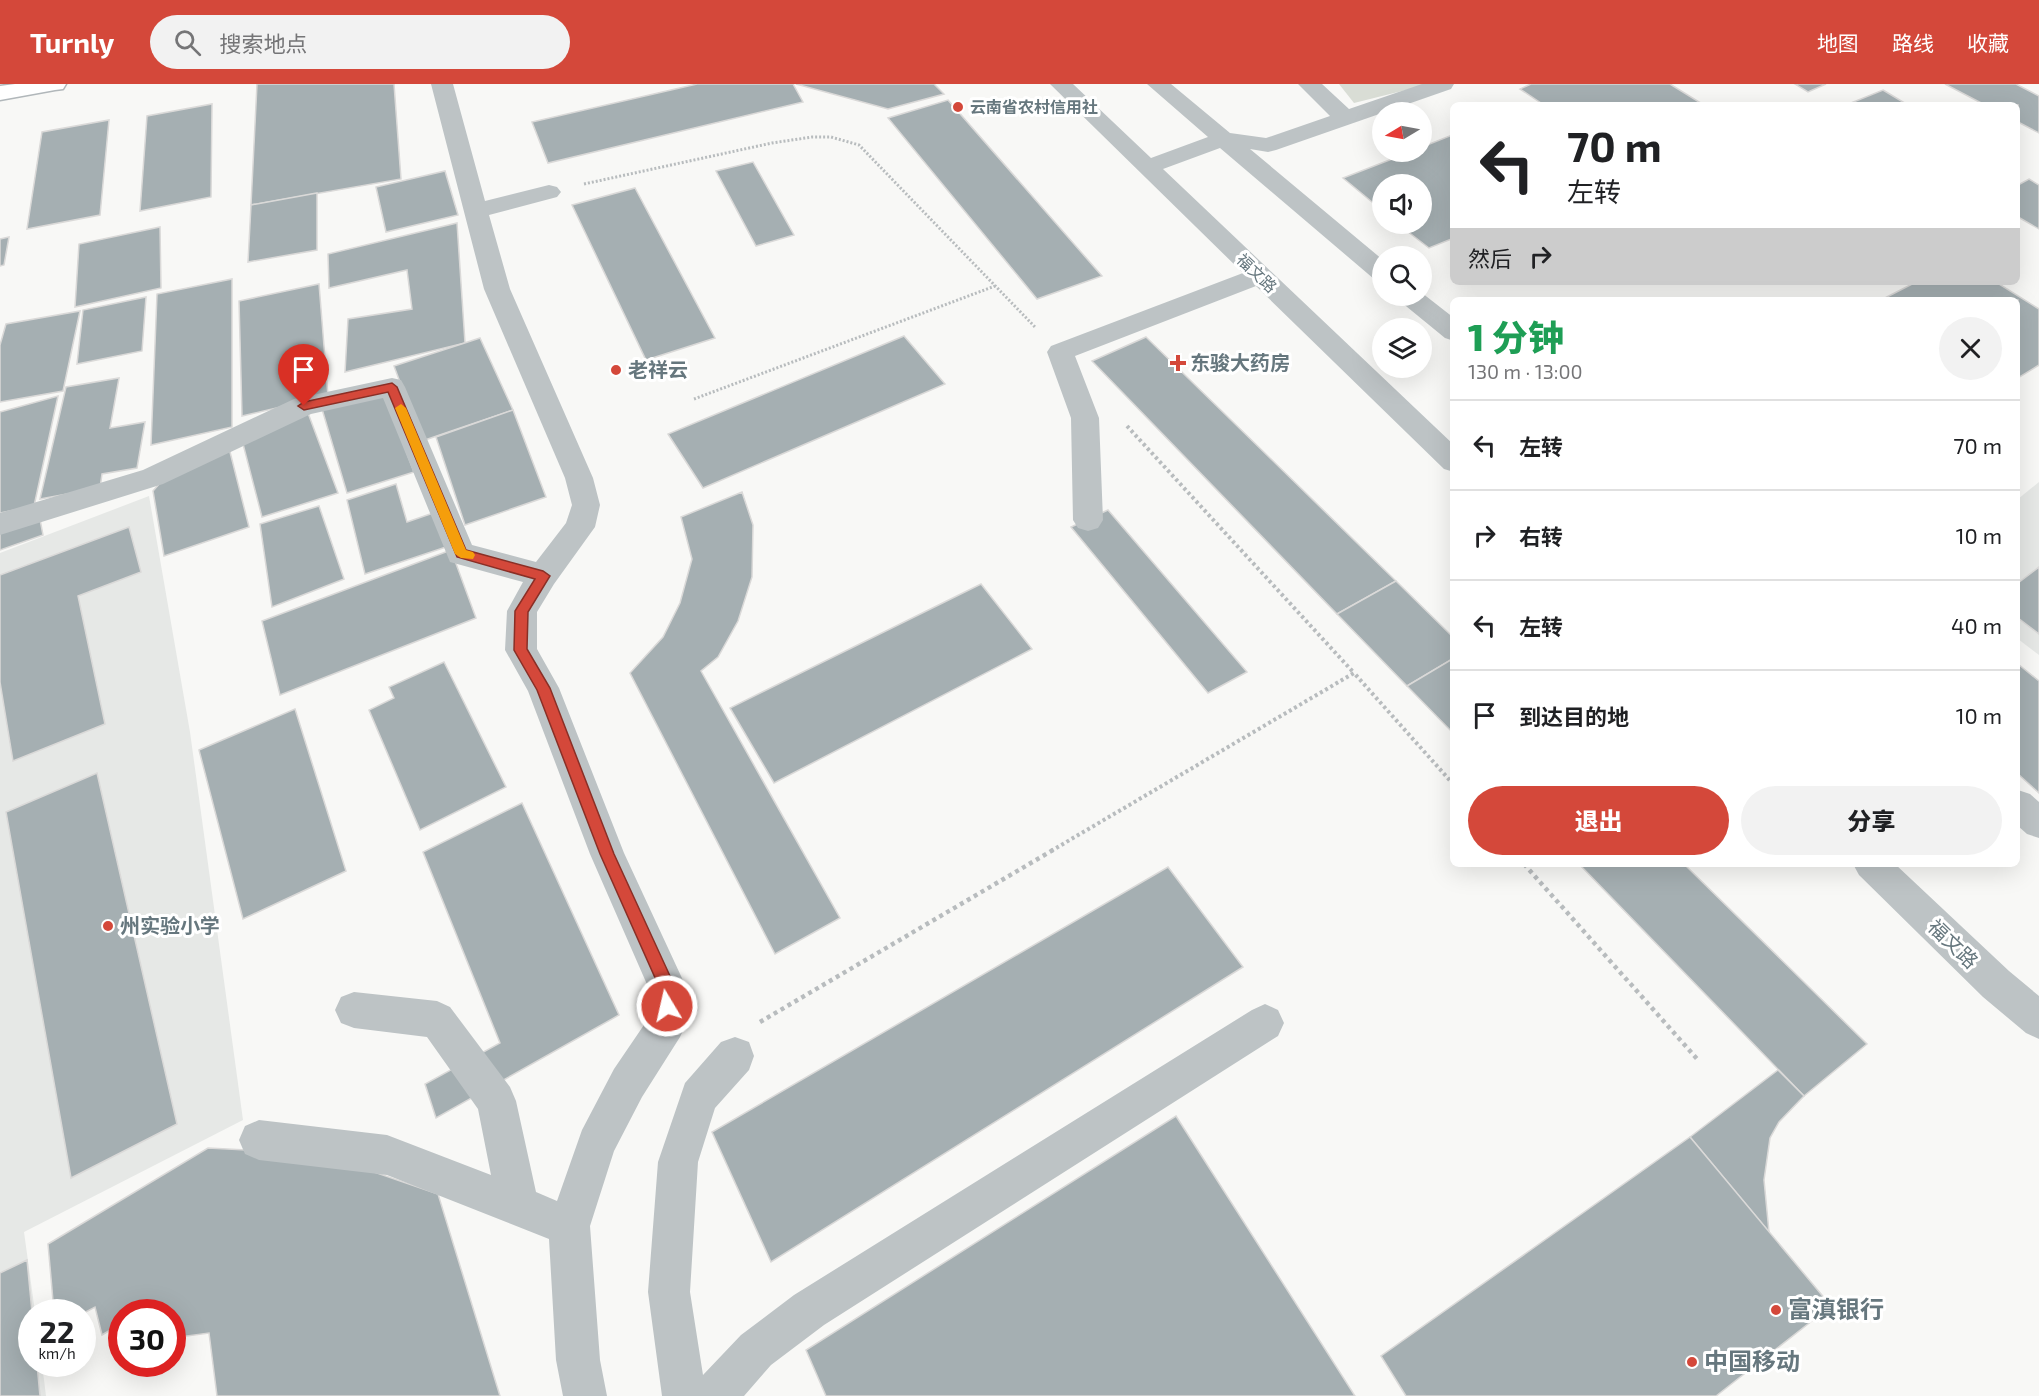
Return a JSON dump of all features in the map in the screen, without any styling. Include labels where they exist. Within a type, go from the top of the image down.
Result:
[{"type":"main road","points":[[0,93],[55,84]]},
{"type":"street","points":[[442,84],[497,289],[579,478],[586,505],[580,527],[543,576],[522,611],[521,650],[543,688],[607,854],[668,989],[667,1024],[628,1083],[596,1144],[569,1226],[578,1360],[585,1396]]},
{"type":"street","name":"福文路","points":[[1062,84],[1450,458]]},
{"type":"street","points":[[1158,84],[1372,264]]},
{"type":"street","points":[[1309,84],[1345,118]]},
{"type":"street","points":[[1148,167],[1224,140],[1269,145],[1443,84]]},
{"type":"street","points":[[476,211],[549,192]]},
{"type":"street","points":[[1088,520],[1085,418],[1060,352],[1260,276]]},
{"type":"street","points":[[1422,306],[1450,329]]},
{"type":"street","points":[[0,524],[153,477],[304,406],[392,387],[461,554],[543,576]]},
{"type":"street","points":[[2020,807],[2039,823]]},
{"type":"street","name":"福文路","points":[[1874,867],[1996,984],[2039,1020]]},
{"type":"street","points":[[354,1010],[437,1020],[496,1101],[518,1205]]},
{"type":"street","points":[[714,1396],[756,1350],[809,1310],[1266,1023]]},
{"type":"street","points":[[684,1396],[669,1292],[678,1162],[699,1097],[735,1056]]},
{"type":"street","points":[[259,1140],[387,1155],[569,1226]]},
{"type":"path","points":[[549,192],[772,143],[812,137],[831,137],[859,145],[1060,352]]},
{"type":"path","points":[[694,399],[995,286]]},
{"type":"path","points":[[1124,422],[1450,781]]},
{"type":"path","points":[[735,1056],[752,1027],[1354,673]]},
{"type":"path","points":[[1527,867],[1699,1061]]},
{"type":"shaded area","points":[[1339,84],[1430,84],[1354,103]]},
{"type":"shaded area","points":[[2039,482],[2039,655],[2020,641],[2020,497]]},
{"type":"shaded area","name":"州实验小学","points":[[149,496],[190,732],[243,1120],[24,1232],[33,1299],[18,1299],[18,1377],[44,1377],[46,1396],[0,1396],[0,553]]},
{"type":"building","points":[[257,84],[394,84],[401,179],[251,205]]},
{"type":"building","points":[[697,84],[793,84],[803,102],[548,163],[532,122]]},
{"type":"building","points":[[796,84],[934,84],[944,94],[888,109]]},
{"type":"building","points":[[1531,84],[1670,84],[1699,102],[1540,102],[1520,89]]},
{"type":"building","points":[[1795,84],[1826,84],[1808,92]]},
{"type":"building","points":[[1945,84],[2016,84],[2039,96],[2039,133],[2020,123],[2020,102],[1979,102]]},
{"type":"building","points":[[1883,90],[1903,102],[1853,102]]},
{"type":"building","points":[[948,100],[1102,276],[1037,299],[888,118]]},
{"type":"building","points":[[212,104],[211,197],[140,211],[147,116]]},
{"type":"building","points":[[109,120],[100,215],[27,229],[42,132]]},
{"type":"building","points":[[1450,136],[1450,240],[1432,247],[1426,246],[1411,234],[1432,234],[1432,174],[1372,174],[1372,202],[1343,178],[1384,162],[1432,162],[1432,143]]},
{"type":"building","points":[[753,162],[794,235],[756,246],[716,171]]},
{"type":"building","points":[[445,171],[458,215],[386,232],[376,187]]},
{"type":"building","points":[[2029,179],[2039,185],[2039,229],[2020,218],[2020,184]]},
{"type":"building","points":[[635,188],[715,338],[646,360],[572,205]]},
{"type":"building","points":[[317,193],[317,250],[248,262],[251,205]]},
{"type":"building","points":[[457,223],[465,343],[345,372],[348,319],[412,309],[407,270],[329,288],[328,254]]},
{"type":"building","points":[[160,227],[161,288],[75,307],[79,244]]},
{"type":"building","points":[[9,237],[4,265],[0,266],[0,239]]},
{"type":"building","points":[[232,279],[232,427],[151,445],[157,294]]},
{"type":"building","points":[[319,284],[328,396],[242,416],[239,301]]},
{"type":"building","points":[[1910,285],[2001,285],[2020,297],[1887,297]]},
{"type":"building","points":[[146,297],[142,351],[77,364],[83,310]]},
{"type":"building","points":[[2020,297],[2039,309],[2039,365],[2020,377]]},
{"type":"building","points":[[80,311],[63,391],[0,402],[0,345],[6,324]]},
{"type":"building","points":[[904,336],[945,384],[703,488],[668,434]]},
{"type":"building","points":[[1146,337],[1396,581],[1337,614],[1092,361]]},
{"type":"building","points":[[480,338],[513,410],[422,441],[394,366]]},
{"type":"building","points":[[119,378],[110,428],[145,422],[137,468],[102,474],[100,488],[40,499],[66,387]]},
{"type":"building","points":[[385,395],[414,472],[347,493],[322,409]]},
{"type":"building","points":[[58,396],[34,506],[0,513],[0,412]]},
{"type":"building","points":[[513,410],[546,497],[465,525],[436,437]]},
{"type":"building","points":[[308,413],[338,493],[262,517],[243,444]]},
{"type":"building","points":[[229,448],[249,527],[164,556],[153,491],[168,474]]},
{"type":"building","points":[[396,484],[407,522],[439,511],[449,546],[365,574],[347,500]]},
{"type":"building","points":[[742,492],[753,525],[752,577],[738,621],[718,657],[701,671],[840,918],[775,954],[630,673],[663,637],[680,603],[692,559],[681,517]]},
{"type":"building","points":[[319,506],[344,579],[272,607],[260,524]]},
{"type":"building","points":[[1108,510],[1247,672],[1208,693],[1071,527]]},
{"type":"building","points":[[39,514],[43,535],[0,550],[0,528]]},
{"type":"building","points":[[129,527],[141,572],[78,596],[105,724],[13,761],[0,682],[0,575]]},
{"type":"building","points":[[451,550],[476,618],[280,695],[262,621]]},
{"type":"building","points":[[2039,567],[2039,634],[2020,620],[2020,581]]},
{"type":"building","points":[[1396,581],[1450,634],[1450,660],[1407,686],[1337,614]]},
{"type":"building","points":[[981,584],[1032,649],[774,783],[730,708]]},
{"type":"building","points":[[1450,660],[1450,730],[1407,686]]},
{"type":"building","points":[[444,662],[506,787],[420,830],[369,710],[394,698],[389,687]]},
{"type":"building","points":[[2020,666],[2039,681],[2039,793],[2020,776]]},
{"type":"building","points":[[295,709],[346,871],[243,919],[199,750]]},
{"type":"building","points":[[97,773],[177,1124],[71,1178],[6,812]]},
{"type":"building","points":[[522,803],[619,1015],[436,1118],[425,1084],[500,1043],[423,852]]},
{"type":"building","points":[[1168,867],[1243,967],[771,1262],[712,1132]]},
{"type":"building","points":[[1582,867],[1687,867],[1867,1044],[1804,1096]]},
{"type":"building","points":[[1778,1070],[1804,1096],[1779,1122],[1770,1138],[1764,1180],[1769,1232],[1690,1137]]},
{"type":"building","points":[[1176,1116],[1355,1396],[826,1396],[806,1350]]},
{"type":"building","points":[[1690,1137],[1831,1306],[1716,1396],[1406,1396],[1381,1356]]},
{"type":"building","points":[[208,1148],[322,1154],[438,1194],[500,1396],[217,1396],[209,1333],[186,1336],[186,1299],[108,1299],[108,1331],[102,1335],[96,1311],[96,1299],[53,1299],[48,1244]]},
{"type":"building","points":[[27,1260],[31,1299],[18,1299],[18,1377],[38,1377],[40,1396],[0,1396],[0,1273]]},
{"type":"slow traffic","points":[[401,408],[461,554],[468,555]]},
{"type":"place","name":"云南省农村信用社","points":[[958,107]]},
{"type":"place","name":"东骏大药房","points":[[1178,363]]},
{"type":"place","name":"老祥云","points":[[616,370]]},
{"type":"place","name":"州实验小学","points":[[108,926]]},
{"type":"place","name":"富滇银行","points":[[1776,1310]]},
{"type":"place","name":"中国移动","points":[[1692,1362]]},
{"type":"route","points":[[304,406],[392,387],[461,554],[543,576],[522,611],[521,650],[543,688],[607,854],[668,989],[667,1006]]}]
